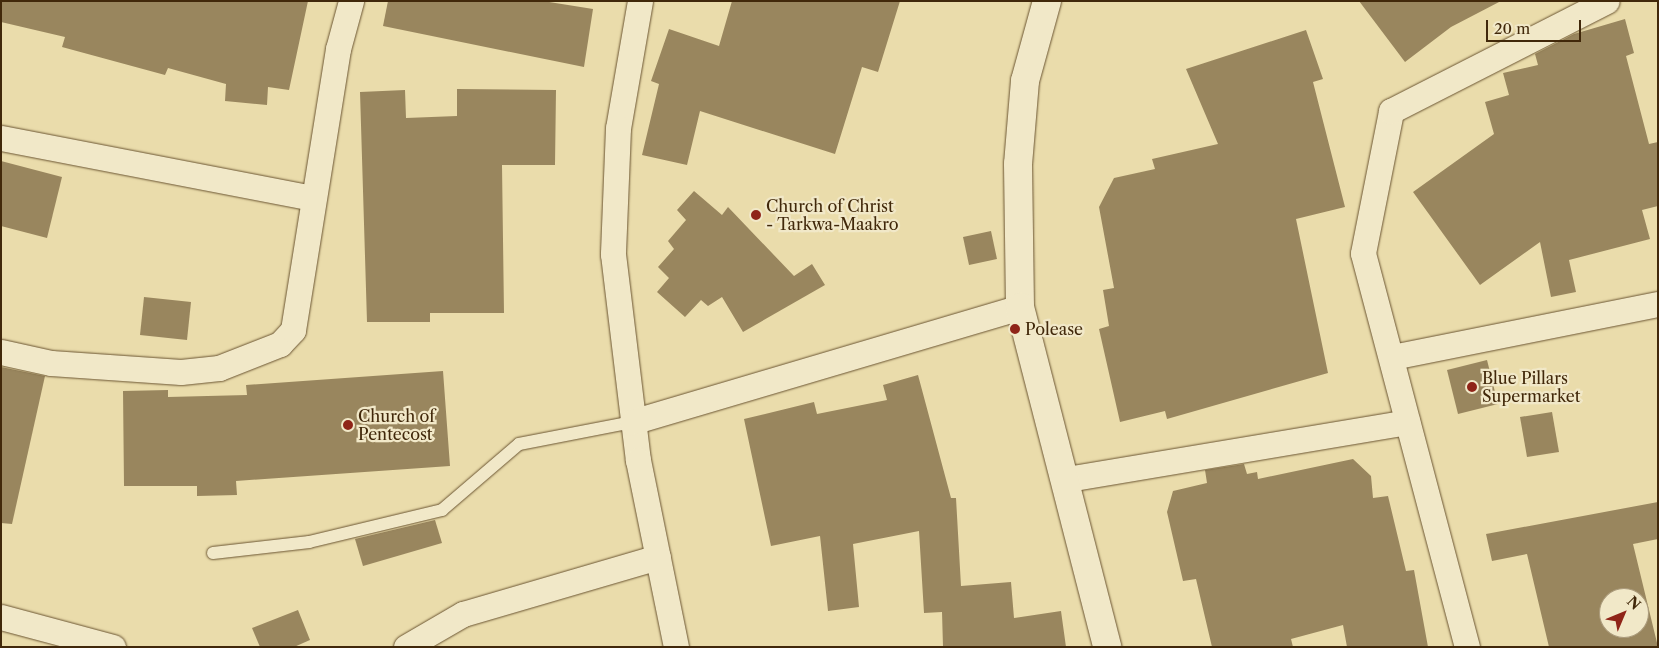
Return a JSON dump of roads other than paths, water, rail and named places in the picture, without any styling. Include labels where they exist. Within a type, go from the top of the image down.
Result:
[{"type":"street","points":[[1,352],[51,363],[181,372],[219,368],[258,356],[280,344],[293,330],[313,198],[350,1]]},
{"type":"street","points":[[640,1],[618,128],[613,254],[632,422],[676,647]]},
{"type":"street","points":[[1047,1],[1025,81],[1018,164],[1020,307],[1067,480],[1107,647]]},
{"type":"street","points":[[1467,647],[1363,253],[1391,112],[1607,1]]},
{"type":"street","points":[[1,138],[313,198]]},
{"type":"street","points":[[1392,357],[1658,304]]},
{"type":"street","points":[[632,422],[1020,307]]},
{"type":"street","points":[[1067,480],[1407,422]]},
{"type":"street","points":[[406,647],[463,614],[658,557]]},
{"type":"street","points":[[1,616],[113,647]]},
{"type":"lane","points":[[213,553],[309,542],[442,510],[519,444],[632,422]]},
{"type":"place","name":"Church of Christ - Tarkwa-Maakro","points":[[756,215]]},
{"type":"place","name":"Polease","points":[[1015,329]]},
{"type":"place","name":"Blue Pillars Supermarket","points":[[1472,387]]},
{"type":"place","name":"Church of Pentecost","points":[[348,425]]}]
